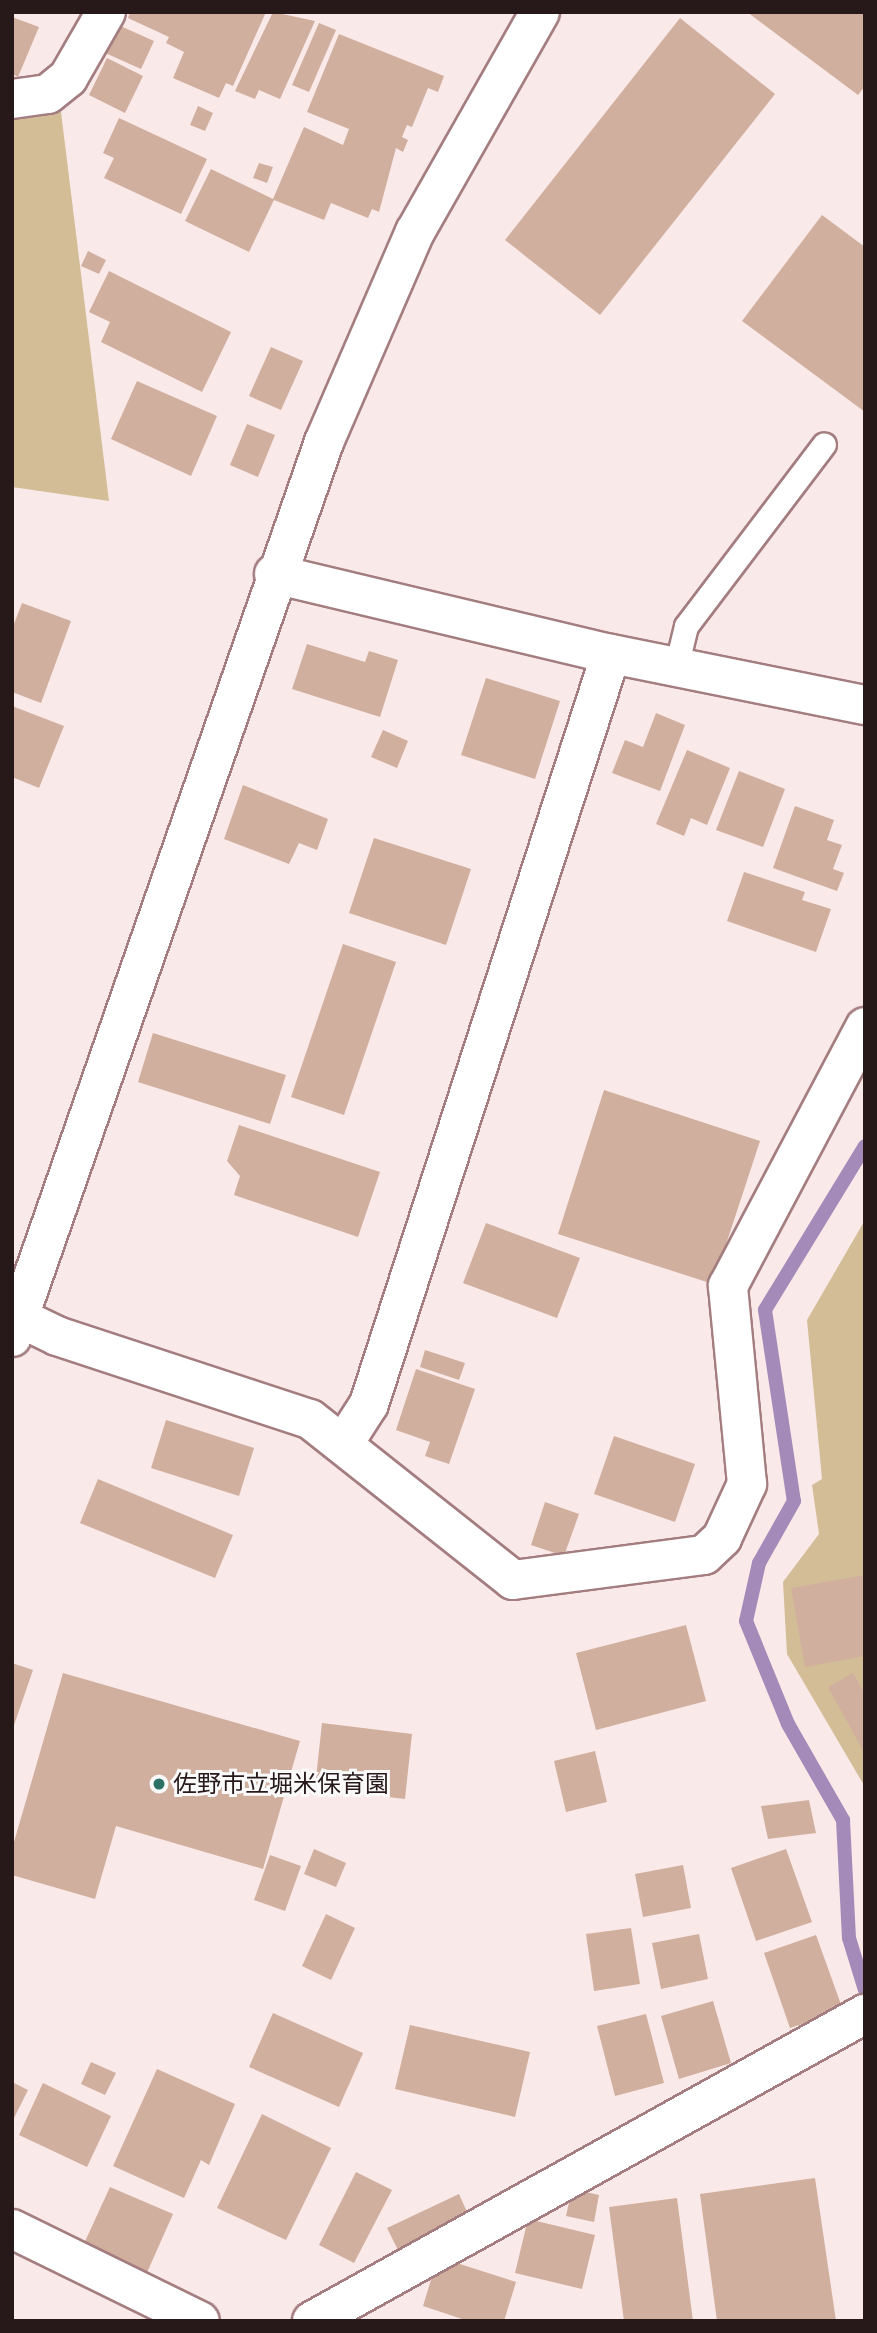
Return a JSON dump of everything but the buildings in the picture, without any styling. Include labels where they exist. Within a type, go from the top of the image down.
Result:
[{"type":"street","points":[[12,99],[48,94],[68,78],[106,12]]},
{"type":"street","points":[[540,12],[415,232],[362,347],[274,574],[16,1327],[57,1336],[310,1419],[344,1443],[377,1478],[513,1580],[704,1555],[722,1538],[747,1484],[728,1286],[865,1027]]},
{"type":"street","points":[[274,574],[611,654],[865,705]]},
{"type":"street","points":[[344,1443],[369,1404],[611,654]]},
{"type":"street","points":[[312,2321],[865,2014]]},
{"type":"street","points":[[12,2229],[200,2321]]},
{"type":"lane","points":[[676,667],[686,626],[824,444]]},
{"type":"shaded area","points":[[61,112],[109,501],[12,487],[12,118]]},
{"type":"shaded area","points":[[865,1220],[865,1787],[787,1654],[783,1582],[819,1534],[812,1485],[822,1479],[807,1320]]},
{"type":"waterway","points":[[865,1146],[765,1310],[794,1501],[759,1563],[746,1621],[788,1724],[843,1820],[849,1938],[865,1990]]},
{"type":"place","name":"佐野市立堀米保育園","points":[[159,1784]]}]
